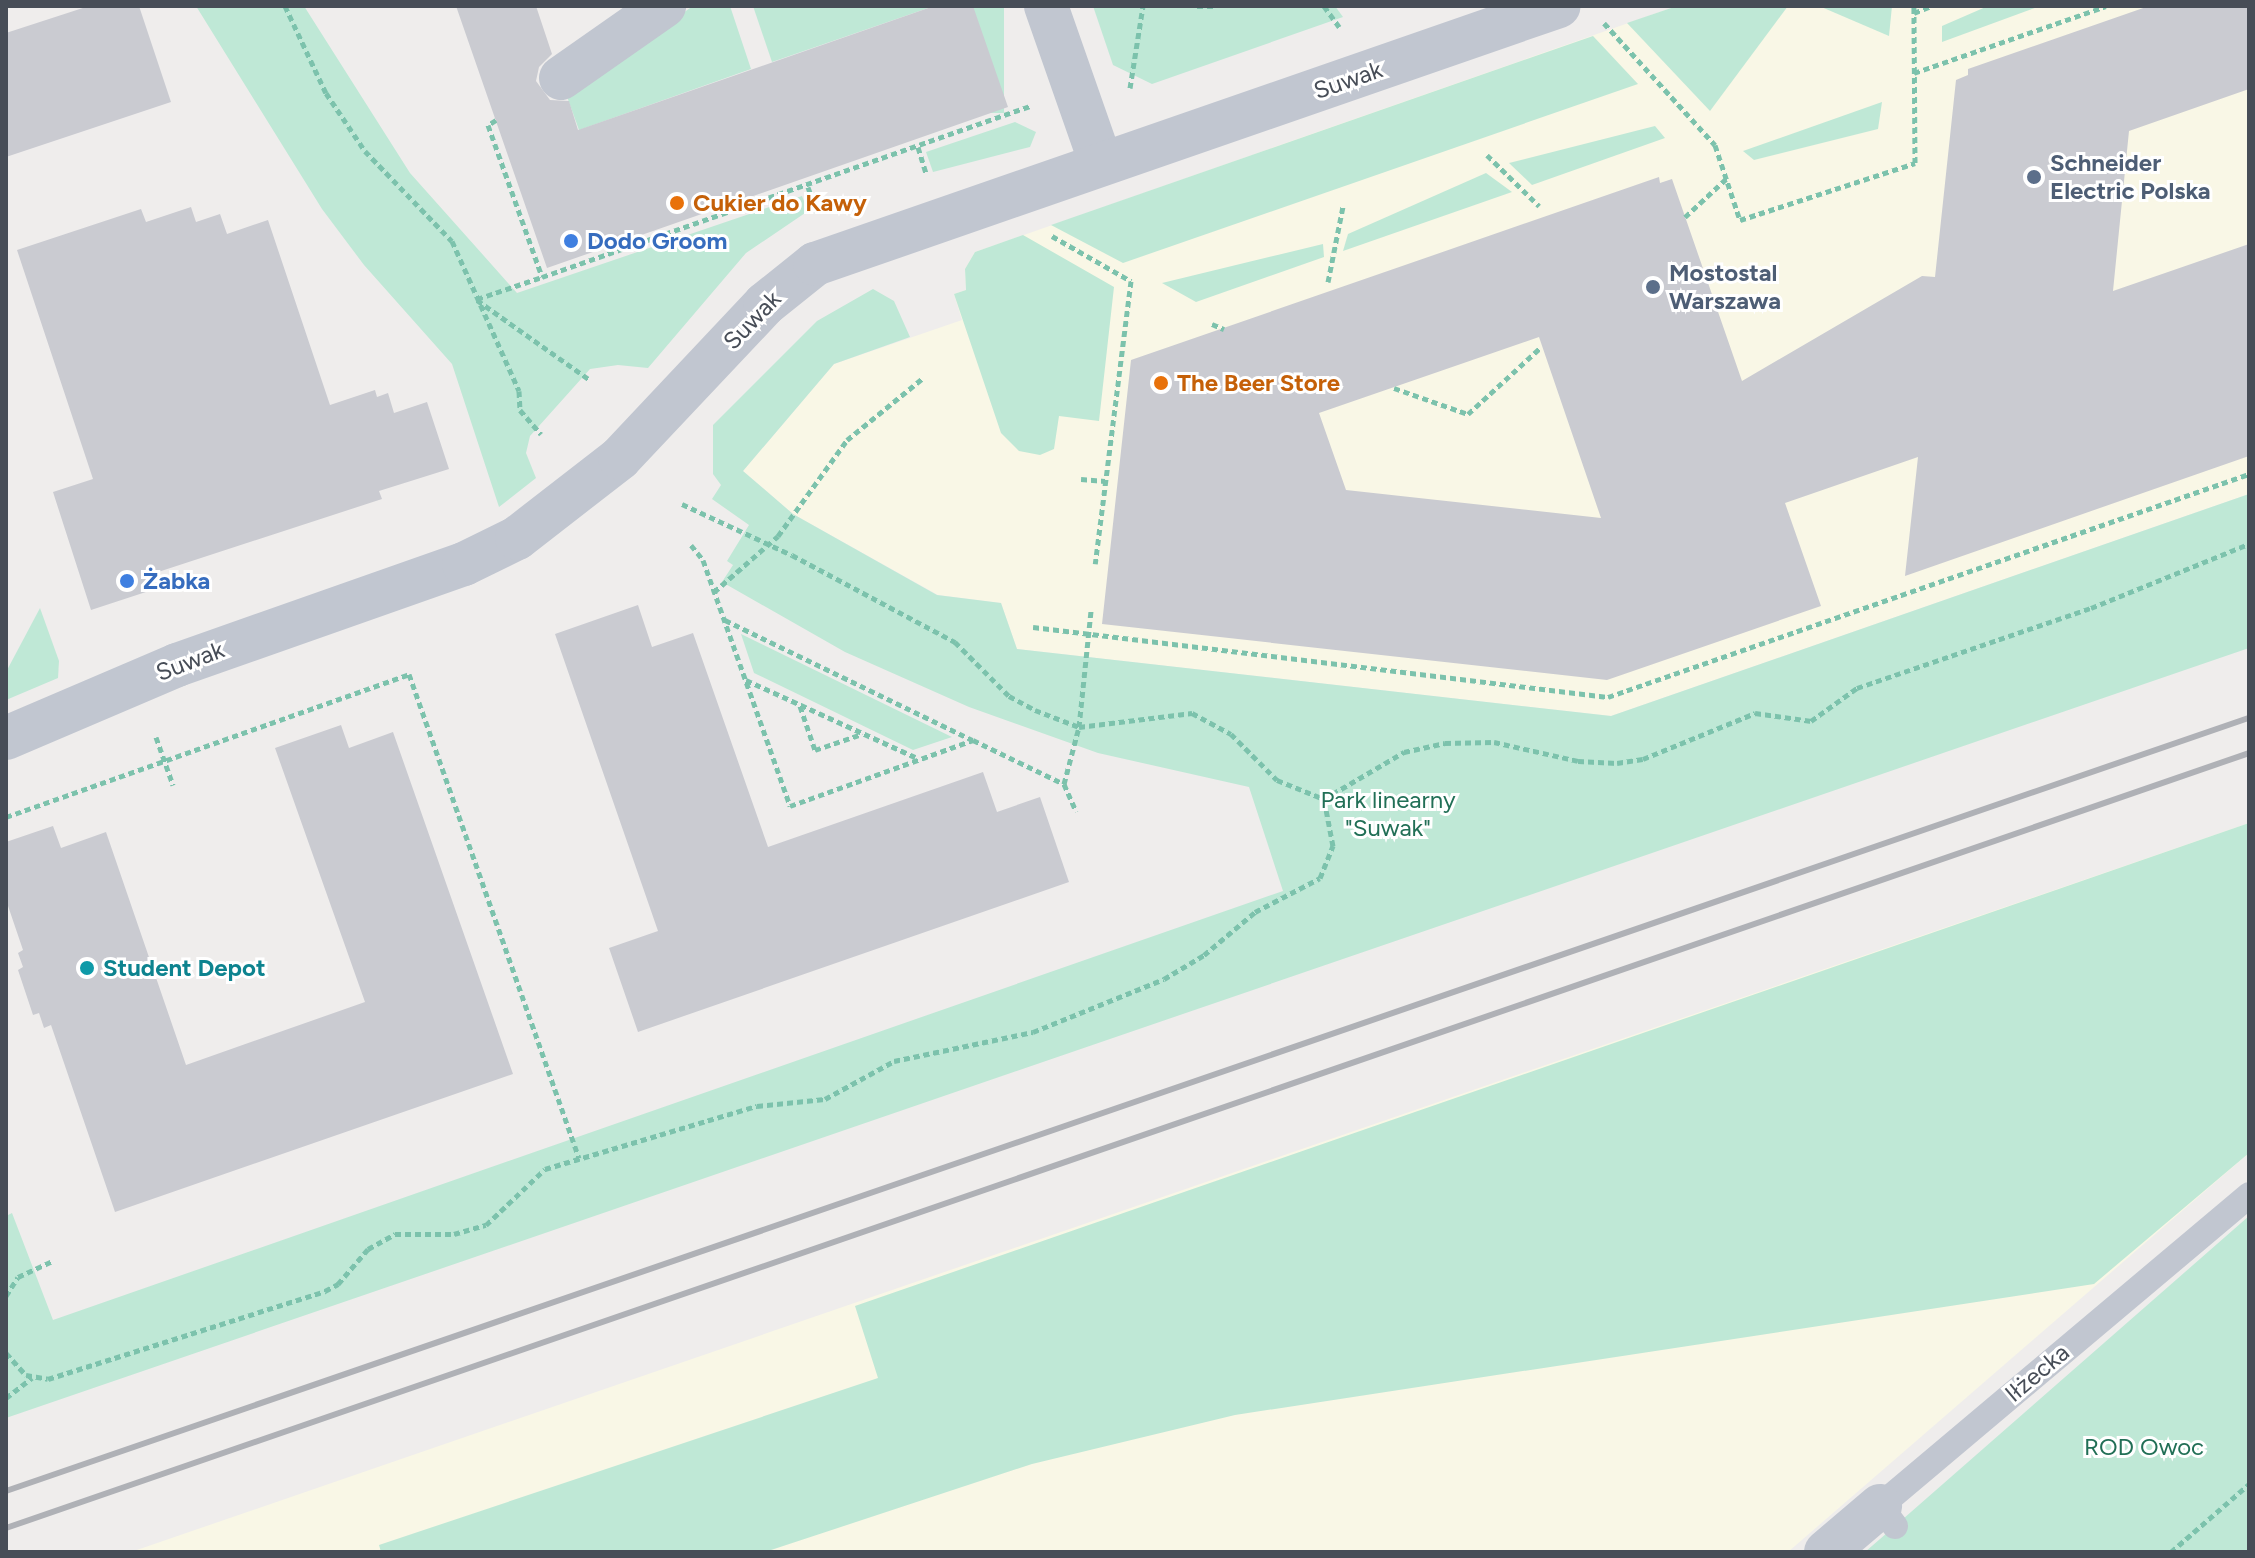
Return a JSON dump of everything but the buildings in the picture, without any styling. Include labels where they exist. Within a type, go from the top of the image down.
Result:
[{"type":"street","points":[[561,78],[664,6]]},
{"type":"street","points":[[1046,6],[1101,163]]},
{"type":"street","name":"Suwak","points":[[6,738],[177,665],[493,551],[543,522],[601,475],[798,275],[834,256],[1559,6]]},
{"type":"street","name":"Iłżecka","points":[[1826,1552],[1887,1516]]},
{"type":"lane","name":"Iłżecka","points":[[1887,1516],[2249,1195]]},
{"type":"path","points":[[285,6],[326,93],[365,151],[452,241],[519,391],[520,410],[541,434]]},
{"type":"path","points":[[1130,88],[1143,6]]},
{"type":"path","points":[[1197,6],[1214,6]]},
{"type":"path","points":[[1324,6],[1339,27]]},
{"type":"path","points":[[1604,23],[1715,145],[1740,220],[1915,163],[1914,9],[1931,6]]},
{"type":"path","points":[[1914,73],[2089,9],[2106,6]]},
{"type":"path","points":[[476,300],[808,187],[1046,100]]},
{"type":"path","points":[[496,120],[488,125],[542,277]]},
{"type":"path","points":[[918,147],[929,182]]},
{"type":"path","points":[[1487,155],[1539,206]]},
{"type":"path","points":[[1685,217],[1726,179]]},
{"type":"path","points":[[808,187],[818,215]]},
{"type":"path","points":[[1328,282],[1343,206]]},
{"type":"path","points":[[1043,230],[1131,281],[1095,564]]},
{"type":"path","points":[[476,300],[590,380]]},
{"type":"path","points":[[1212,324],[1224,329]]},
{"type":"path","points":[[1394,388],[1468,414],[1541,347]]},
{"type":"path","points":[[714,592],[766,546],[832,456],[923,378]]},
{"type":"path","points":[[1033,627],[1608,697],[2249,474]]},
{"type":"path","points":[[1081,479],[1105,481]]},
{"type":"path","points":[[682,504],[955,642],[1009,696],[1079,727],[1192,713],[1231,734],[1277,780],[1324,799]]},
{"type":"path","points":[[1324,799],[1373,766],[1428,745],[1510,744],[1578,761],[1617,763],[1643,759],[1755,713],[1811,721],[1857,688],[2091,608],[2249,544]]},
{"type":"path","points":[[691,545],[703,560],[790,806],[916,758],[973,740]]},
{"type":"path","points":[[1076,811],[1064,784],[1079,727],[1091,611]]},
{"type":"path","points":[[725,619],[1064,784]]},
{"type":"path","points":[[6,817],[140,772],[163,758],[409,674],[579,1158]]},
{"type":"path","points":[[746,680],[916,758]]},
{"type":"path","points":[[800,706],[815,750],[863,734]]},
{"type":"path","points":[[156,737],[173,785]]},
{"type":"path","points":[[6,1398],[32,1378],[57,1377],[325,1291],[384,1238],[411,1230],[454,1234],[486,1225],[535,1175],[579,1158],[757,1106],[825,1099],[894,1061],[1033,1032],[1179,973],[1255,912],[1320,878],[1333,846],[1324,799]]},
{"type":"path","points":[[6,1296],[18,1277],[53,1261]]},
{"type":"path","points":[[6,1353],[32,1378]]},
{"type":"path","points":[[2171,1552],[2249,1484]]},
{"type":"shaded area","points":[[1677,6],[2249,6],[2249,494],[1611,716],[1017,649],[1001,603],[938,595],[793,514],[743,471],[834,364],[962,320],[954,294],[966,290],[965,269],[975,252]]},
{"type":"shaded area","points":[[2249,823],[2249,1153],[1788,1552],[131,1552]]},
{"type":"green space","points":[[196,6],[304,6],[410,173],[517,293],[802,196],[808,211],[746,253],[648,368],[618,365],[590,369],[530,436],[526,453],[536,478],[499,507],[452,364],[364,265],[322,209]]},
{"type":"green space","points":[[693,6],[730,6],[751,69],[579,130],[566,94]]},
{"type":"green space","points":[[753,6],[934,6],[772,62]]},
{"type":"green space","points":[[973,6],[1004,6],[1004,113],[973,113]]},
{"type":"green space","points":[[1093,6],[1335,6],[1343,17],[1152,84],[1113,65]]},
{"type":"green space","points":[[1677,6],[1788,6],[1710,111],[1627,23]]},
{"type":"green space","points":[[1819,6],[1892,6],[1889,36]]},
{"type":"green space","points":[[1988,6],[2040,6],[1942,42],[1942,26]]},
{"type":"green space","points":[[1593,36],[1638,84],[1123,263],[1051,225]]},
{"type":"green space","points":[[1882,102],[1878,129],[1754,160],[1743,151]]},
{"type":"green space","points":[[1015,122],[1036,132],[1030,147],[933,172],[926,152]]},
{"type":"green space","points":[[1655,126],[1665,138],[1532,185],[1509,163]]},
{"type":"green space","points":[[1486,173],[1512,192],[1343,251],[1348,234]]},
{"type":"green space","points":[[1023,235],[1114,287],[1099,421],[1059,416],[1054,449],[1040,455],[1019,451],[1001,433],[954,294],[966,290],[965,269],[975,252]]},
{"type":"green space","points":[[1323,244],[1324,257],[1196,302],[1162,283]]},
{"type":"green space","name":"Park linearny \"Suwak\"","points":[[873,289],[894,301],[910,337],[834,364],[743,471],[793,514],[937,595],[1001,603],[1017,649],[1611,716],[2249,494],[2249,648],[6,1418],[6,1216],[12,1213],[53,1320],[1283,891],[1249,787],[1098,753],[969,707],[845,652],[722,582],[733,565],[727,561],[749,525],[712,499],[721,485],[713,474],[713,425],[817,321]]},
{"type":"green space","points":[[40,608],[59,661],[58,678],[6,700],[6,672]]},
{"type":"green space","points":[[741,634],[952,737],[913,750],[754,673]]},
{"type":"green space","points":[[2249,823],[2249,1153],[2094,1284],[1235,1415],[1032,1464],[765,1552],[381,1552],[379,1545],[878,1378],[855,1306]]},
{"type":"green space","name":"ROD Owoc","points":[[2249,1216],[2249,1552],[1865,1552],[1895,1526]]},
{"type":"railway","points":[[6,1491],[2249,718]]},
{"type":"railway","points":[[6,1528],[2249,753]]},
{"type":"place","name":"Schneider Electric Polska","points":[[2034,177]]},
{"type":"place","name":"Cukier do Kawy","points":[[677,203]]},
{"type":"place","name":"Dodo Groom","points":[[571,241]]},
{"type":"place","name":"Mostostal Warszawa","points":[[1653,287]]},
{"type":"place","name":"The Beer Store","points":[[1161,383]]},
{"type":"place","name":"Żabka","points":[[127,581]]},
{"type":"place","name":"Student Depot","points":[[87,968]]}]
